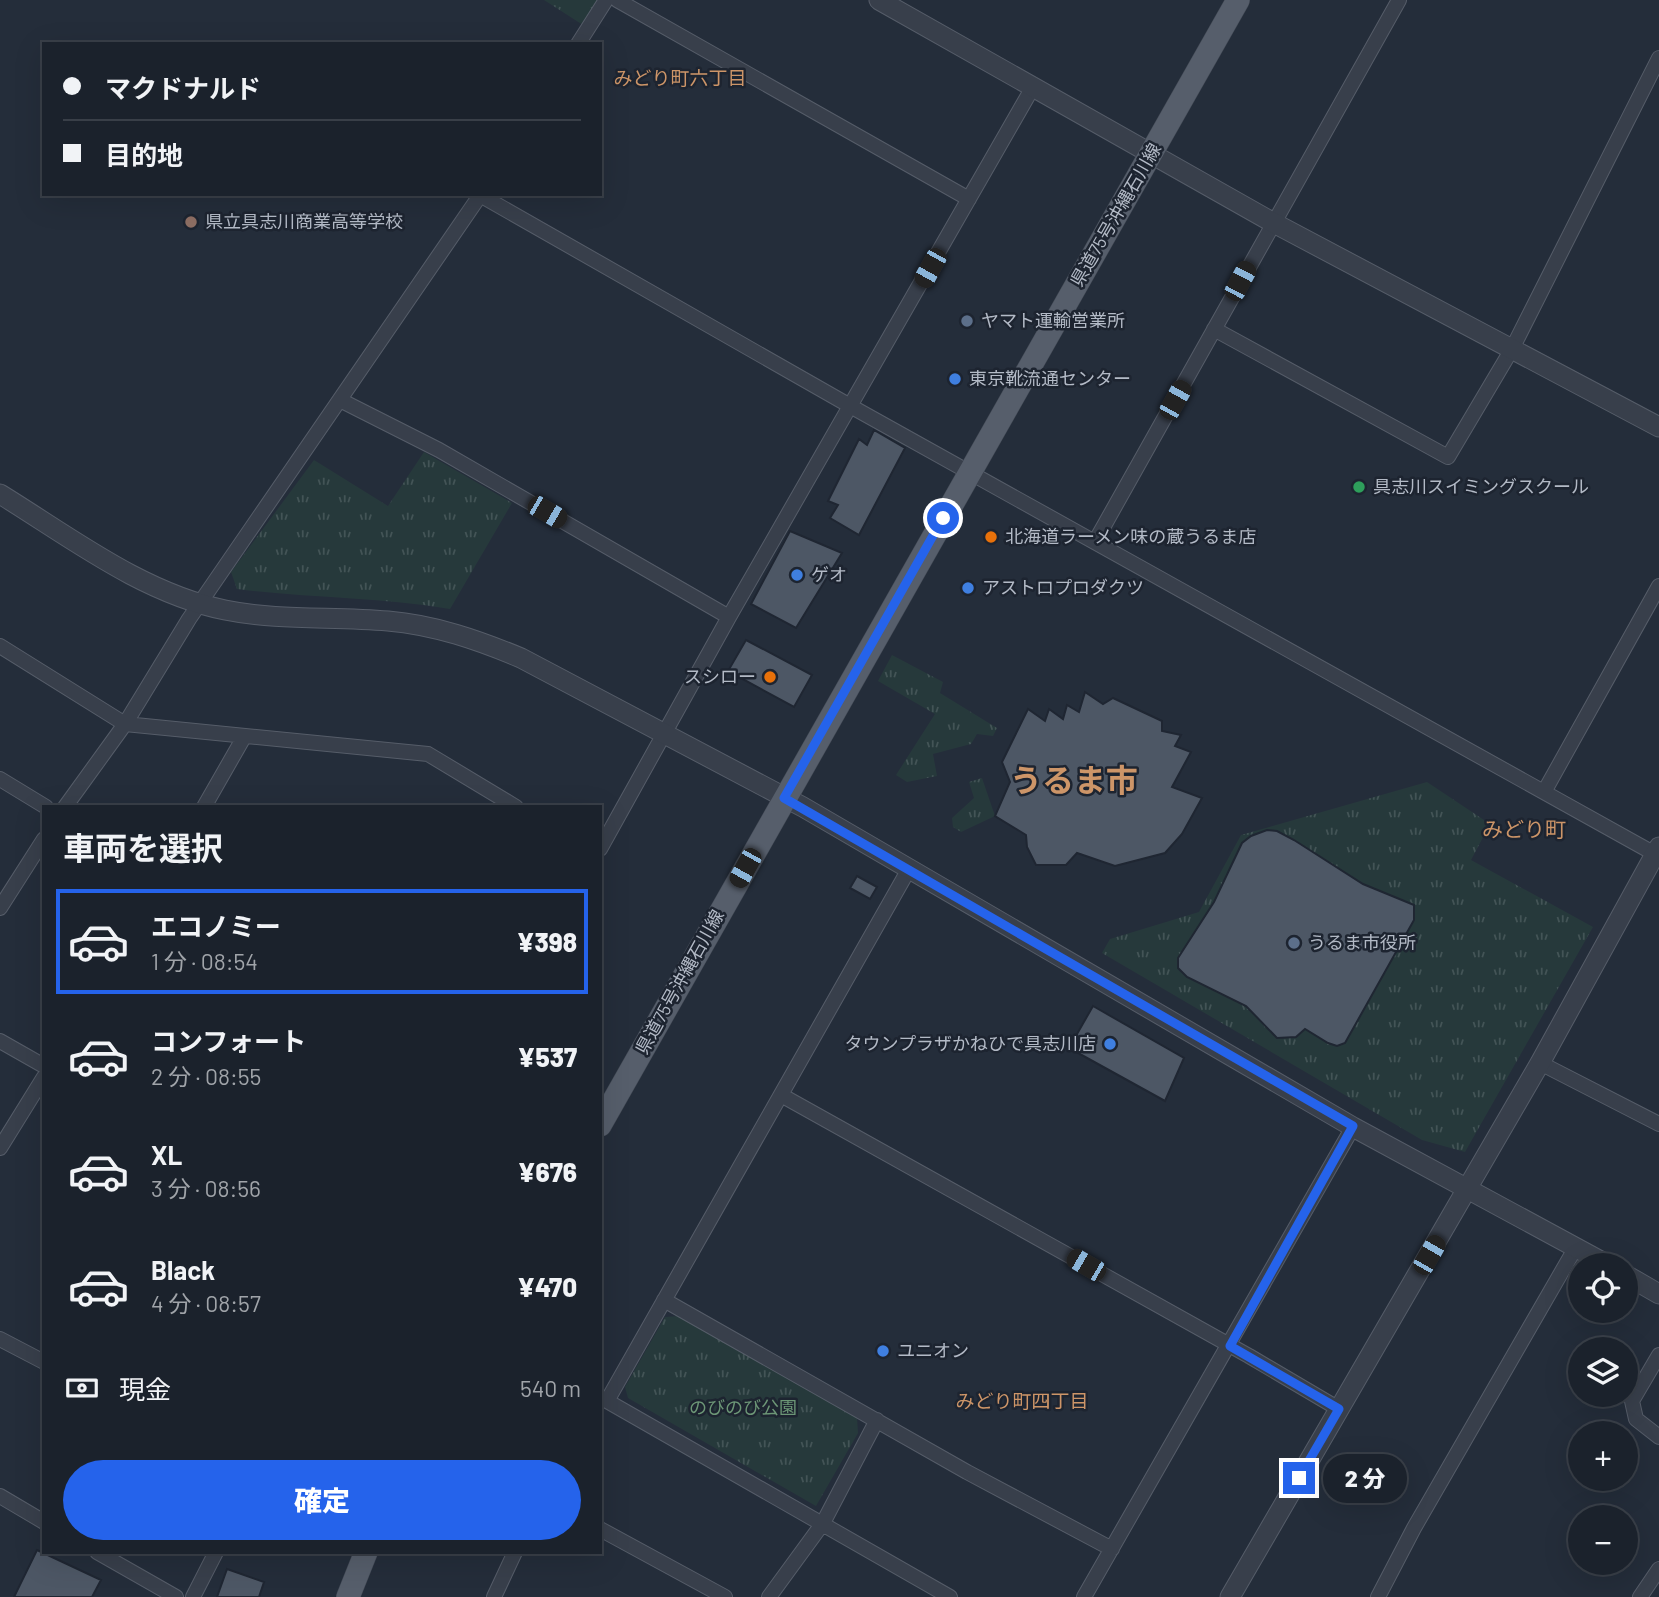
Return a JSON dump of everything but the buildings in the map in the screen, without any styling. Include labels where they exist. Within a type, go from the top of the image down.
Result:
[{"type":"main road","name":"県道75号沖縄石川線","points":[[602,1121],[1238,0]]},
{"type":"main road","points":[[348,1597],[365,1554]]},
{"type":"street","points":[[579,42],[606,0]]},
{"type":"street","points":[[617,0],[969,199]]},
{"type":"street","points":[[879,0],[1272,222],[1659,427]]},
{"type":"street","points":[[1096,540],[1272,222],[1399,0]]},
{"type":"street","points":[[1214,329],[1448,457],[1512,349],[1659,58]]},
{"type":"street","points":[[602,845],[729,617],[852,407],[1033,87]]},
{"type":"street","points":[[66,805],[125,724],[201,603],[342,401],[479,196]]},
{"type":"street","points":[[482,196],[852,407],[1096,540],[1544,792],[1657,850],[1541,1063],[1339,1409],[1235,1596]]},
{"type":"street","points":[[342,401],[439,450],[729,617]]},
{"type":"street","points":[[0,494],[128,572],[201,603],[257,615],[390,621],[446,631],[521,658],[784,798],[1353,1126],[1587,1253]]},
{"type":"street","points":[[1544,792],[1659,586]]},
{"type":"street","points":[[0,646],[125,724],[428,754],[513,805]]},
{"type":"street","points":[[205,805],[244,737]]},
{"type":"street","points":[[0,779],[43,805]]},
{"type":"street","points":[[0,908],[42,842]]},
{"type":"street","points":[[909,869],[664,1300],[604,1399],[950,1597]]},
{"type":"street","points":[[0,1041],[42,1065]]},
{"type":"street","points":[[1541,1063],[1659,1124]]},
{"type":"street","points":[[0,1149],[42,1080]]},
{"type":"street","points":[[781,1095],[1339,1409]]},
{"type":"street","points":[[1084,1597],[1230,1346],[1353,1126]]},
{"type":"street","points":[[1378,1597],[1414,1528],[1576,1247]]},
{"type":"street","points":[[1638,1282],[1659,1294]]},
{"type":"street","points":[[664,1300],[1112,1549]]},
{"type":"street","points":[[0,1339],[42,1361]]},
{"type":"street","points":[[1659,1354],[1632,1401],[1636,1419],[1659,1437]]},
{"type":"street","points":[[769,1597],[823,1523],[877,1420]]},
{"type":"street","points":[[2,1504],[42,1521]]},
{"type":"street","points":[[602,1530],[724,1597]]},
{"type":"street","points":[[101,1554],[176,1597]]},
{"type":"street","points":[[193,1597],[215,1554]]},
{"type":"street","points":[[494,1597],[514,1554]]},
{"type":"street","points":[[1640,1597],[1659,1569]]},
{"type":"green space","points":[[544,0],[605,0],[583,25]]},
{"type":"green space","points":[[424,452],[512,503],[450,609],[237,589],[231,572],[314,460],[388,506]]},
{"type":"green space","points":[[892,655],[943,682],[940,693],[997,728],[993,736],[977,734],[971,744],[933,754],[937,776],[907,782],[896,775],[935,714],[878,681]]},
{"type":"green space","points":[[982,778],[995,816],[961,832],[953,827],[952,818],[974,798],[969,782]]},
{"type":"green space","points":[[1427,782],[1490,824],[1471,860],[1593,927],[1465,1152],[1422,1140],[1102,953],[1110,939],[1199,912],[1241,835]]},
{"type":"green space","name":"のびのび公園","points":[[679,1316],[857,1418],[858,1433],[816,1506],[628,1398],[625,1387],[665,1317]]},
{"type":"place","name":"県立具志川商業高等学校","points":[[191,222]]},
{"type":"place","name":"ヤマト運輸営業所","points":[[967,321]]},
{"type":"place","name":"東京靴流通センター","points":[[955,379]]},
{"type":"place","name":"具志川スイミングスクール","points":[[1359,487]]},
{"type":"place","name":"北海道ラーメン味の蔵うるま店","points":[[991,537]]},
{"type":"place","name":"ゲオ","points":[[797,575]]},
{"type":"place","name":"アストロプロダクツ","points":[[968,588]]},
{"type":"place","name":"スシロー","points":[[770,677]]},
{"type":"place","name":"うるま市役所","points":[[1294,943]]},
{"type":"place","name":"タウンプラザかねひで具志川店","points":[[1110,1044]]},
{"type":"place","name":"ユニオン","points":[[883,1351]]},
{"type":"district","name":"みどり町六丁目","points":[[680,78]]},
{"type":"district","name":"うるま市","points":[[1074,781]]},
{"type":"district","name":"みどり町","points":[[1524,830]]},
{"type":"district","name":"みどり町四丁目","points":[[1022,1401]]},
{"type":"route","points":[[943,518],[784,798],[1353,1126],[1285,1243],[1230,1346],[1339,1409],[1299,1478]]}]
